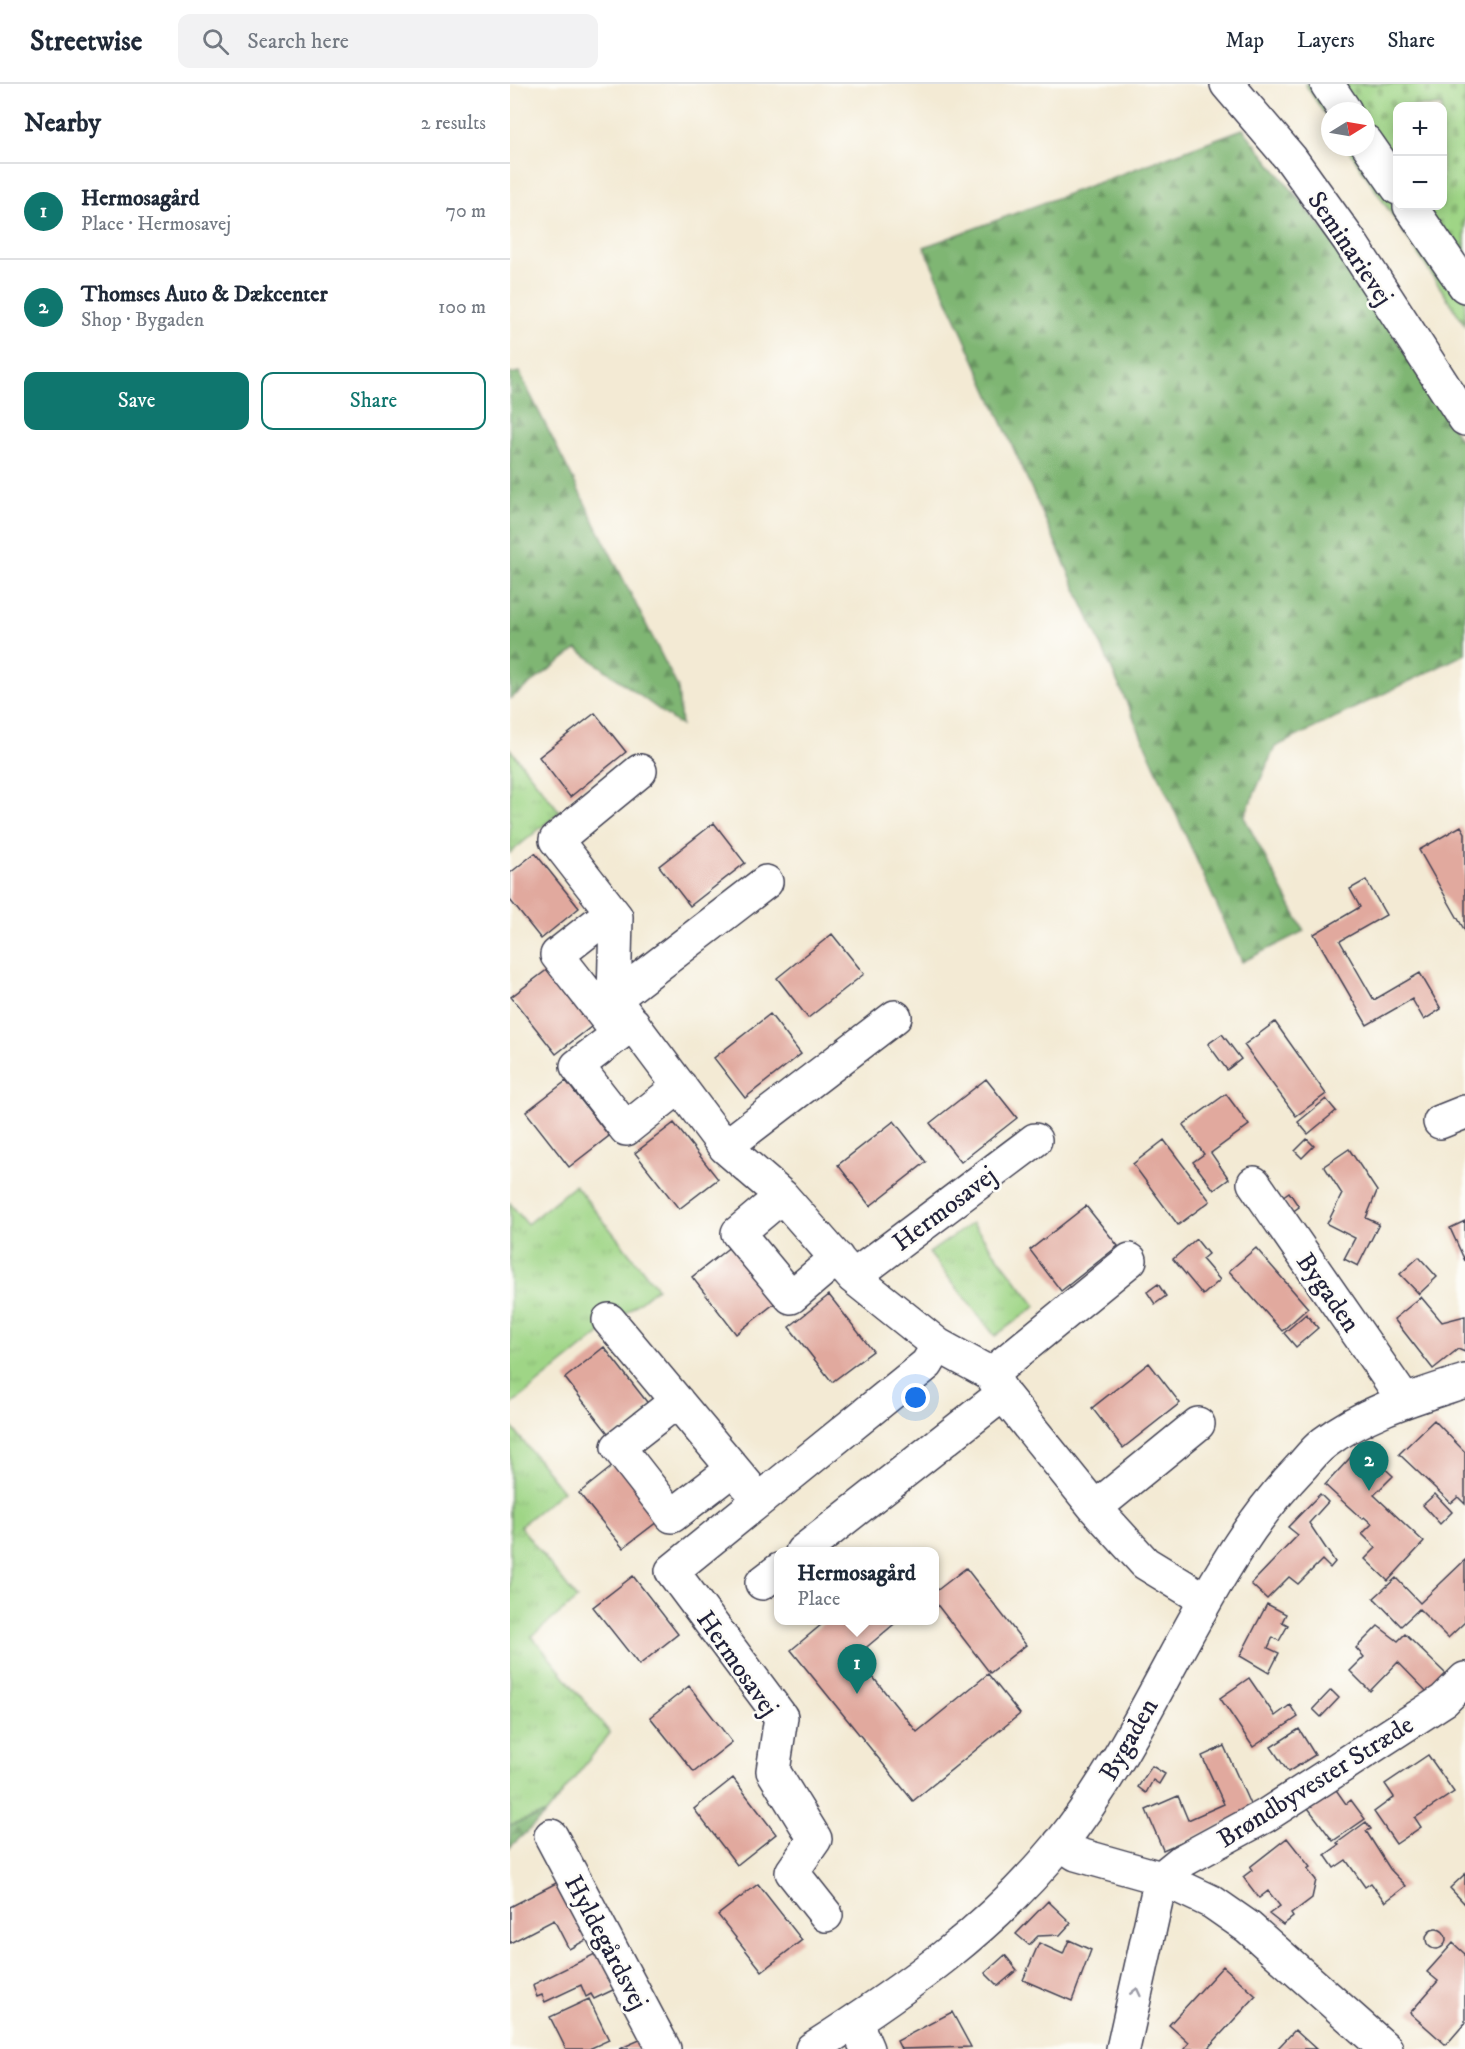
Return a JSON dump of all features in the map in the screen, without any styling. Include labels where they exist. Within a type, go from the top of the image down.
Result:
[{"type":"street","name":"Seminarievej","points":[[1227,84],[1291,159],[1348,240],[1465,419]]},
{"type":"street","points":[[1327,84],[1339,102]]},
{"type":"street","points":[[1375,155],[1393,181]]},
{"type":"street","points":[[1413,210],[1465,286]]},
{"type":"street","points":[[622,1018],[616,917],[556,840],[640,771]]},
{"type":"street","points":[[680,1086],[626,1128],[577,1066],[622,1018],[766,882]]},
{"type":"street","points":[[612,912],[557,955],[622,1018],[680,1086],[725,1147],[782,1196],[845,1268],[938,1345],[997,1384],[1095,1508],[1144,1563],[1204,1599]]},
{"type":"street","points":[[725,1147],[895,1017]]},
{"type":"street","name":"Hermosavej","points":[[782,1196],[738,1233],[791,1297],[845,1268],[1035,1140]]},
{"type":"street","name":"Bygaden","points":[[1254,1183],[1404,1400]]},
{"type":"street","points":[[807,1547],[997,1384],[1130,1260]]},
{"type":"street","points":[[609,1320],[759,1500]]},
{"type":"street","name":"Hermosavej","points":[[826,1915],[792,1872],[815,1839],[773,1771],[781,1717],[672,1571],[927,1364],[938,1345]]},
{"type":"street","name":"Bygaden","points":[[812,2049],[861,2035],[936,1966],[991,1920],[1060,1843],[1121,1757],[1204,1599],[1265,1505],[1323,1444],[1361,1419],[1404,1400],[1465,1381]]},
{"type":"street","points":[[676,1401],[618,1447],[672,1516],[733,1469]]},
{"type":"street","points":[[1095,1508],[1198,1424]]},
{"type":"street","name":"Brøndbyvester Stræde","points":[[1161,1878],[1182,1861],[1265,1816],[1444,1700],[1465,1678]]},
{"type":"street","name":"Hyldegårdsvej","points":[[551,1836],[664,2049]]},
{"type":"street","points":[[1060,1843],[1076,1854],[1161,1878],[1212,1902],[1248,1927],[1386,2049]]},
{"type":"street","points":[[1123,2049],[1161,1878]]},
{"type":"green space","points":[[1305,84],[1465,84],[1465,325],[1353,156],[1375,156],[1375,102],[1321,102],[1321,108]]},
{"type":"green space","points":[[1243,129],[1339,249],[1465,447],[1465,654],[1275,747],[1244,817],[1304,931],[1242,962],[924,247]]},
{"type":"green space","points":[[519,372],[678,688],[681,726],[577,649],[510,699],[510,374]]},
{"type":"green space","points":[[510,749],[560,812],[510,853]]},
{"type":"green space","points":[[575,1185],[657,1288],[510,1406],[510,1203],[527,1224]]},
{"type":"green space","points":[[972,1223],[1036,1306],[995,1336],[929,1253]]},
{"type":"green space","points":[[510,1425],[563,1491],[520,1526],[577,1599],[532,1636],[610,1733],[547,1813],[510,1825]]},
{"type":"green space","points":[[547,1813],[510,1847],[510,1825]]},
{"type":"building","points":[[595,713],[626,752],[570,797],[539,757]]},
{"type":"building","points":[[714,823],[745,863],[690,906],[659,866]]},
{"type":"building","points":[[1461,826],[1465,833],[1465,931],[1419,850]]},
{"type":"building","points":[[535,853],[579,908],[541,939],[510,900],[510,873]]},
{"type":"building","points":[[1366,880],[1386,915],[1340,941],[1374,1000],[1420,973],[1441,1009],[1424,1020],[1412,999],[1367,1025],[1314,934],[1360,907],[1350,889]]},
{"type":"building","points":[[832,934],[864,974],[808,1018],[777,978]]},
{"type":"building","points":[[552,966],[596,1023],[556,1054],[511,997]]},
{"type":"building","points":[[770,1014],[801,1054],[745,1098],[714,1058]]},
{"type":"building","points":[[1275,1022],[1326,1094],[1296,1116],[1244,1045]]},
{"type":"building","points":[[1222,1034],[1241,1059],[1227,1070],[1208,1044]]},
{"type":"building","points":[[986,1079],[1017,1118],[961,1162],[930,1123]]},
{"type":"building","points":[[566,1081],[609,1136],[569,1167],[526,1112]]},
{"type":"building","points":[[1226,1094],[1249,1125],[1211,1153],[1229,1179],[1214,1190],[1193,1162],[1204,1154],[1183,1125]]},
{"type":"building","points":[[1326,1099],[1336,1111],[1308,1134],[1298,1122]]},
{"type":"building","points":[[894,1121],[926,1162],[870,1206],[838,1165]]},
{"type":"building","points":[[674,1123],[718,1179],[679,1209],[635,1153]]},
{"type":"building","points":[[1307,1139],[1314,1146],[1302,1158],[1295,1151]]},
{"type":"building","points":[[1164,1140],[1210,1201],[1178,1225],[1133,1164]]},
{"type":"building","points":[[1349,1149],[1377,1191],[1366,1218],[1379,1224],[1358,1266],[1344,1259],[1355,1238],[1327,1224],[1342,1194],[1324,1166]]},
{"type":"building","points":[[1289,1192],[1299,1207],[1292,1212],[1282,1197]]},
{"type":"building","points":[[1086,1206],[1118,1246],[1061,1291],[1030,1250]]},
{"type":"building","points":[[1465,1221],[1465,1261],[1450,1228]]},
{"type":"building","points":[[1196,1239],[1208,1254],[1202,1259],[1220,1280],[1203,1295],[1173,1259]]},
{"type":"building","points":[[731,1246],[775,1303],[736,1334],[692,1277]]},
{"type":"building","points":[[1256,1248],[1308,1308],[1282,1331],[1229,1271]]},
{"type":"building","points":[[1419,1257],[1437,1277],[1419,1294],[1400,1274]]},
{"type":"building","points":[[1158,1284],[1166,1296],[1155,1304],[1147,1292]]},
{"type":"building","points":[[829,1295],[873,1351],[832,1382],[789,1327]]},
{"type":"building","points":[[1421,1297],[1442,1322],[1465,1316],[1465,1352],[1458,1349],[1433,1369],[1394,1319]]},
{"type":"building","points":[[1306,1314],[1318,1328],[1296,1347],[1284,1333]]},
{"type":"building","points":[[604,1347],[650,1406],[611,1437],[565,1378]]},
{"type":"building","points":[[1149,1363],[1180,1403],[1123,1448],[1092,1408]]},
{"type":"building","points":[[1434,1420],[1465,1452],[1465,1504],[1458,1497],[1451,1503],[1399,1454]]},
{"type":"building","points":[[1361,1446],[1393,1476],[1374,1495],[1424,1542],[1388,1581],[1365,1559],[1376,1548],[1362,1534],[1372,1524],[1364,1517],[1362,1519],[1325,1485]]},
{"type":"building","points":[[618,1462],[662,1518],[623,1548],[579,1493]]},
{"type":"building","points":[[1320,1494],[1328,1502],[1309,1523],[1335,1562],[1330,1568],[1322,1560],[1298,1584],[1289,1577],[1267,1599],[1251,1584],[1298,1535],[1288,1527]]},
{"type":"building","points":[[1435,1494],[1452,1512],[1440,1524],[1423,1505]]},
{"type":"building","points":[[1465,1560],[1465,1622],[1448,1638],[1419,1609],[1401,1626],[1374,1598],[1396,1578],[1420,1603]]},
{"type":"building","points":[[966,1568],[1026,1645],[990,1673],[939,1607],[939,1589]]},
{"type":"building","points":[[633,1576],[678,1634],[639,1665],[593,1607]]},
{"type":"building","points":[[1267,1604],[1286,1614],[1282,1622],[1288,1625],[1279,1641],[1273,1637],[1268,1648],[1279,1653],[1269,1673],[1240,1656]]},
{"type":"building","points":[[821,1625],[893,1625],[856,1656],[917,1732],[988,1674],[1020,1714],[913,1801],[791,1650]]},
{"type":"building","points":[[1378,1626],[1398,1641],[1405,1634],[1448,1676],[1430,1695],[1398,1662],[1370,1691],[1350,1671],[1364,1657],[1356,1648]]},
{"type":"building","points":[[1249,1678],[1275,1716],[1290,1705],[1298,1717],[1253,1747],[1220,1698]]},
{"type":"building","points":[[689,1686],[732,1742],[694,1772],[650,1717]]},
{"type":"building","points":[[1331,1690],[1339,1698],[1321,1717],[1313,1709]]},
{"type":"building","points":[[1299,1729],[1315,1755],[1288,1772],[1271,1747]]},
{"type":"building","points":[[1224,1746],[1253,1811],[1163,1850],[1146,1810],[1178,1796],[1188,1820],[1224,1804],[1202,1756]]},
{"type":"building","points":[[1428,1755],[1454,1792],[1415,1818],[1421,1827],[1396,1844],[1374,1812],[1394,1797],[1385,1784]]},
{"type":"building","points":[[1152,1766],[1165,1774],[1159,1784],[1153,1780],[1146,1793],[1138,1787]]},
{"type":"building","points":[[733,1778],[776,1834],[737,1865],[694,1809]]},
{"type":"building","points":[[1332,1784],[1346,1804],[1351,1800],[1365,1819],[1333,1841],[1305,1804]]},
{"type":"building","points":[[1366,1822],[1371,1829],[1366,1831],[1390,1869],[1406,1886],[1385,1902],[1371,1883],[1365,1887],[1346,1860],[1334,1868],[1325,1855],[1339,1845],[1337,1843]]},
{"type":"building","points":[[1287,1838],[1310,1867],[1307,1869],[1316,1880],[1312,1898],[1291,1914],[1293,1917],[1283,1925],[1269,1914],[1280,1906],[1268,1891],[1259,1898],[1243,1877],[1252,1870],[1250,1867]]},
{"type":"building","points":[[1465,1874],[1465,1904],[1450,1888]]},
{"type":"building","points":[[562,1880],[592,1937],[569,1949],[554,1920],[510,1943],[510,1907]]},
{"type":"building","points":[[758,1884],[802,1940],[762,1971],[718,1915]]},
{"type":"building","points":[[1048,1901],[1071,1923],[1060,1935],[1038,1936],[1029,1945],[1016,1934]]},
{"type":"building","points":[[1432,1929],[1440,1929],[1446,1935],[1446,1943],[1440,1949],[1432,1949],[1426,1943],[1426,1935]]},
{"type":"building","points":[[1069,1940],[1091,1950],[1072,2001],[1023,1980],[1039,1943],[1063,1954]]},
{"type":"building","points":[[1453,1943],[1465,1954],[1465,2023],[1446,2045],[1410,2013],[1438,1981],[1427,1972]]},
{"type":"building","points":[[601,1951],[615,1989],[594,1999],[591,1994],[586,1997],[581,1985],[545,2002],[542,1995],[537,1997],[533,1986],[536,1983]]},
{"type":"building","points":[[1005,1955],[1017,1970],[998,1986],[985,1973]]},
{"type":"building","points":[[1223,1966],[1256,1996],[1207,2049],[1184,2049],[1189,2043],[1169,2025]]},
{"type":"building","points":[[589,1999],[609,2040],[589,2049],[566,2049],[550,2017]]},
{"type":"building","points":[[952,2012],[971,2047],[901,2049],[897,2041]]},
{"type":"building","points":[[1295,2030],[1316,2049],[1277,2049]]},
{"type":"building","points":[[642,2039],[646,2049],[619,2049]]},
{"type":"place","name":"Thomses Auto & Dækcenter","points":[[1369,1491]]},
{"type":"place","name":"Hermosagård","points":[[857,1694]]}]
